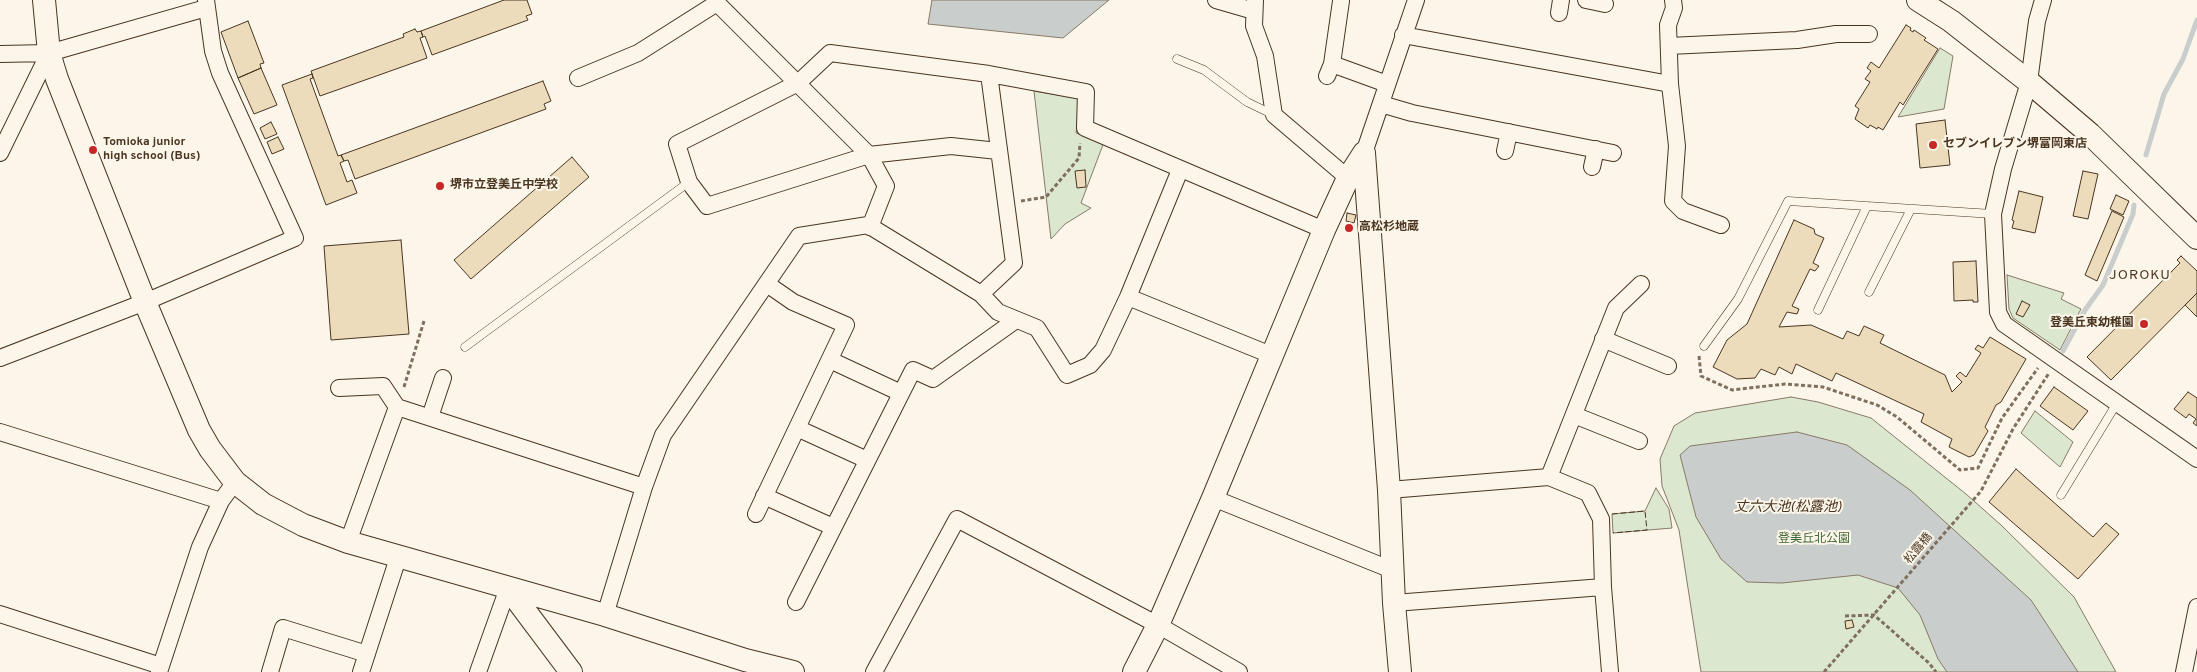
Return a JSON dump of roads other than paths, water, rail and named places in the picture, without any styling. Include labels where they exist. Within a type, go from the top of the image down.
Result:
[{"type":"street","points":[[44,0],[49,53],[57,79],[145,302],[199,430],[210,449],[235,482],[263,504],[304,525],[348,542],[398,558],[605,615],[744,666],[793,672]]},
{"type":"street","points":[[1216,0],[1254,6],[1254,26],[1265,56],[1274,115],[1348,178]]},
{"type":"street","points":[[1134,672],[1158,625],[1213,498],[1324,230],[1348,178],[1364,153],[1416,0]]},
{"type":"street","points":[[1586,0],[1605,4]]},
{"type":"street","points":[[1673,0],[1674,8],[1668,25],[1670,84],[1677,146],[1673,201],[1684,211],[1721,225]]},
{"type":"street","points":[[1918,0],[1951,22],[2029,82],[2090,134],[2197,238]]},
{"type":"street","points":[[2043,0],[2037,21],[2029,82],[2003,169],[1993,214],[1998,312],[2004,324],[2197,459]]},
{"type":"street","points":[[1343,2],[1329,70],[1387,84]]},
{"type":"street","points":[[578,78],[638,53],[717,3],[727,4],[798,83],[869,155],[886,186],[870,227]]},
{"type":"street","points":[[0,54],[49,53],[206,4],[213,51],[220,72],[295,238],[145,302],[0,358]]},
{"type":"street","points":[[1669,46],[1797,40],[1836,34],[1869,34]]},
{"type":"street","points":[[1403,35],[1670,84]]},
{"type":"street","points":[[0,153],[49,53]]},
{"type":"street","points":[[998,151],[951,146],[869,155],[707,206],[689,182],[677,144],[798,83],[830,53],[989,74],[1086,92],[1085,128],[1324,230]]},
{"type":"street","points":[[981,294],[1014,264],[989,74]]},
{"type":"street","points":[[1381,104],[1412,113],[1613,153]]},
{"type":"street","points":[[1505,151],[1509,132]]},
{"type":"street","points":[[1592,167],[1596,149]]},
{"type":"street","points":[[1364,153],[1389,490],[1392,570],[1400,672]]},
{"type":"street","points":[[605,615],[644,487],[663,435],[799,236],[868,225],[981,294],[998,312],[1037,328],[1067,375],[1090,366],[1104,350],[1180,170]]},
{"type":"street","points":[[756,514],[846,325],[793,302],[767,284]]},
{"type":"street","points":[[1549,477],[1616,308],[1641,284]]},
{"type":"street","points":[[1128,297],[1271,355]]},
{"type":"street","points":[[796,602],[913,370],[933,379],[1016,320]]},
{"type":"street","points":[[1603,339],[1668,366]]},
{"type":"street","points":[[830,360],[901,393]]},
{"type":"street","points":[[430,417],[443,378]]},
{"type":"street","points":[[339,388],[383,386],[398,407],[644,487]]},
{"type":"street","points":[[348,542],[398,407]]},
{"type":"street","points":[[1574,414],[1640,441]]},
{"type":"street","points":[[797,428],[868,460]]},
{"type":"street","points":[[0,432],[221,501]]},
{"type":"street","points":[[1389,490],[1549,477],[1588,493],[1601,519],[1603,587],[1610,672]]},
{"type":"street","points":[[0,614],[160,669],[200,547],[221,501],[235,482]]},
{"type":"street","points":[[764,496],[834,527]]},
{"type":"street","points":[[1213,498],[1392,570]]},
{"type":"street","points":[[874,672],[957,519],[1158,625],[1239,672]]},
{"type":"street","points":[[362,672],[398,558]]},
{"type":"street","points":[[1394,603],[1603,587]]},
{"type":"street","points":[[478,672],[508,588]]},
{"type":"street","points":[[508,588],[571,672]]},
{"type":"street","points":[[2184,672],[2197,607]]},
{"type":"street","points":[[270,672],[283,628],[367,654]]},
{"type":"lane","points":[[1177,59],[1204,70],[1247,102],[1274,115]]},
{"type":"lane","points":[[465,347],[689,182]]},
{"type":"lane","points":[[1704,346],[1738,298],[1788,201],[1993,214]]},
{"type":"lane","points":[[1818,310],[1867,206]]},
{"type":"lane","points":[[1869,292],[1911,208]]},
{"type":"lane","points":[[2061,495],[2117,403]]},
{"type":"water","points":[[932,0],[1109,0],[1063,38],[928,24]]},
{"type":"water","name":"丈六大池(松露池)","points":[[1797,432],[1847,445],[1910,490],[2031,600],[2078,672],[1947,672],[1938,659],[1920,615],[1898,588],[1858,575],[1782,583],[1747,582],[1721,559],[1696,517],[1680,455],[1690,446]]},
{"type":"waterway","points":[[2146,155],[2164,94],[2183,59],[2197,20]]},
{"type":"waterway","points":[[2063,351],[2085,310],[2103,285],[2133,214],[2134,205]]},
{"type":"place","name":"セブンイレブン堺富岡東店","points":[[1933,145]]},
{"type":"place","name":"Tomioka junior high school (Bus)","points":[[93,150]]},
{"type":"place","name":"堺市立登美丘中学校","points":[[440,186]]},
{"type":"place","name":"高松杉地蔵","points":[[1349,228]]},
{"type":"place","name":"登美丘東幼稚園","points":[[2144,324]]},
{"type":"district","name":"JOROKU","points":[[2140,276]]},
{"type":"park label","name":"登美丘北公園","points":[[1814,540]]}]
